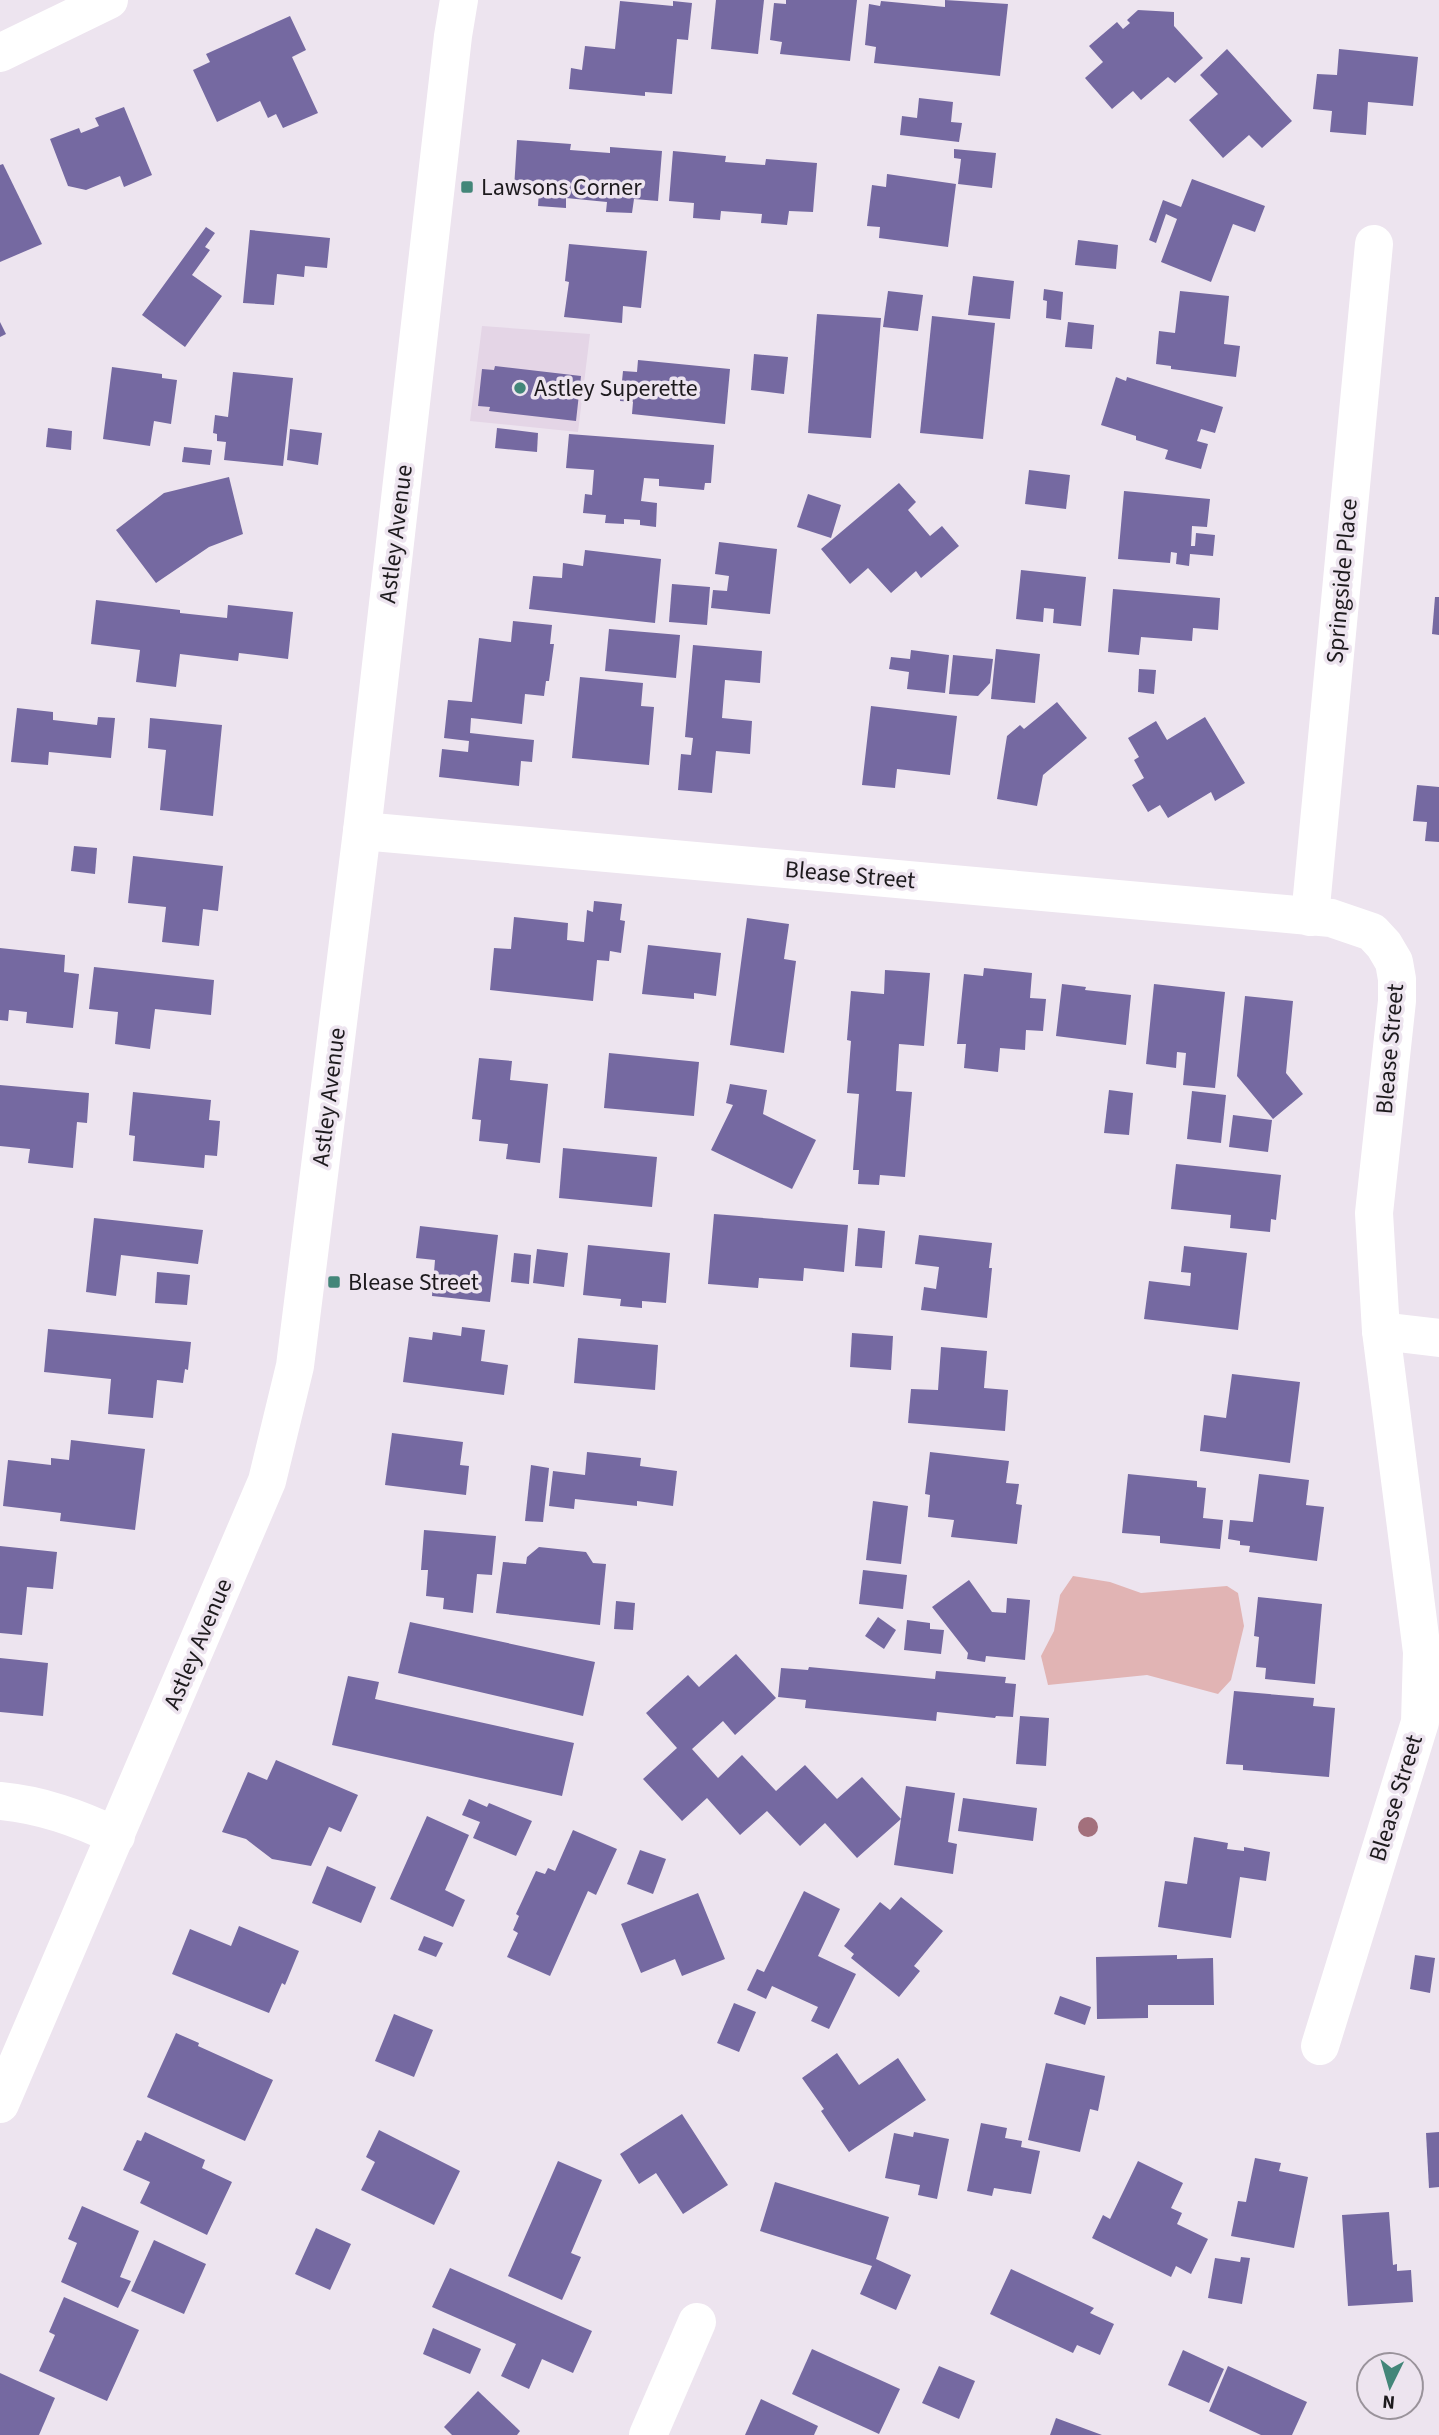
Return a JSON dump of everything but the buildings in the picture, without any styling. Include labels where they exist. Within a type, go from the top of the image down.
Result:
[{"type":"street","points":[[0,53],[108,0]]},
{"type":"street","points":[[440,0],[456,18]]},
{"type":"street","name":"Astley Avenue","points":[[0,2104],[258,1504],[267,1481],[295,1366],[362,831],[456,18]]},
{"type":"street","name":"Springside Place","points":[[1310,917],[1374,244]]},
{"type":"street","name":"Blease Street","points":[[362,831],[1331,918],[1372,932],[1384,945],[1394,962],[1397,1001],[1374,1213],[1381,1331],[1422,1652],[1420,1722],[1320,2046]]},
{"type":"street","points":[[1381,1331],[1439,1338]]},
{"type":"street","points":[[0,1801],[59,1811],[116,1836]]},
{"type":"street","points":[[648,2435],[697,2322]]},
{"type":"shaded area","points":[[482,326],[590,334],[578,432],[470,421]]},
{"type":"shaded area","points":[[1073,1576],[1110,1582],[1141,1593],[1227,1586],[1238,1593],[1244,1626],[1231,1680],[1218,1694],[1147,1675],[1048,1685],[1041,1656],[1054,1631],[1060,1595]]},
{"type":"place","name":"Lawsons Corner","points":[[467,187]]},
{"type":"place","name":"Astley Superette","points":[[520,388]]},
{"type":"place","name":"Blease Street","points":[[334,1282]]}]
